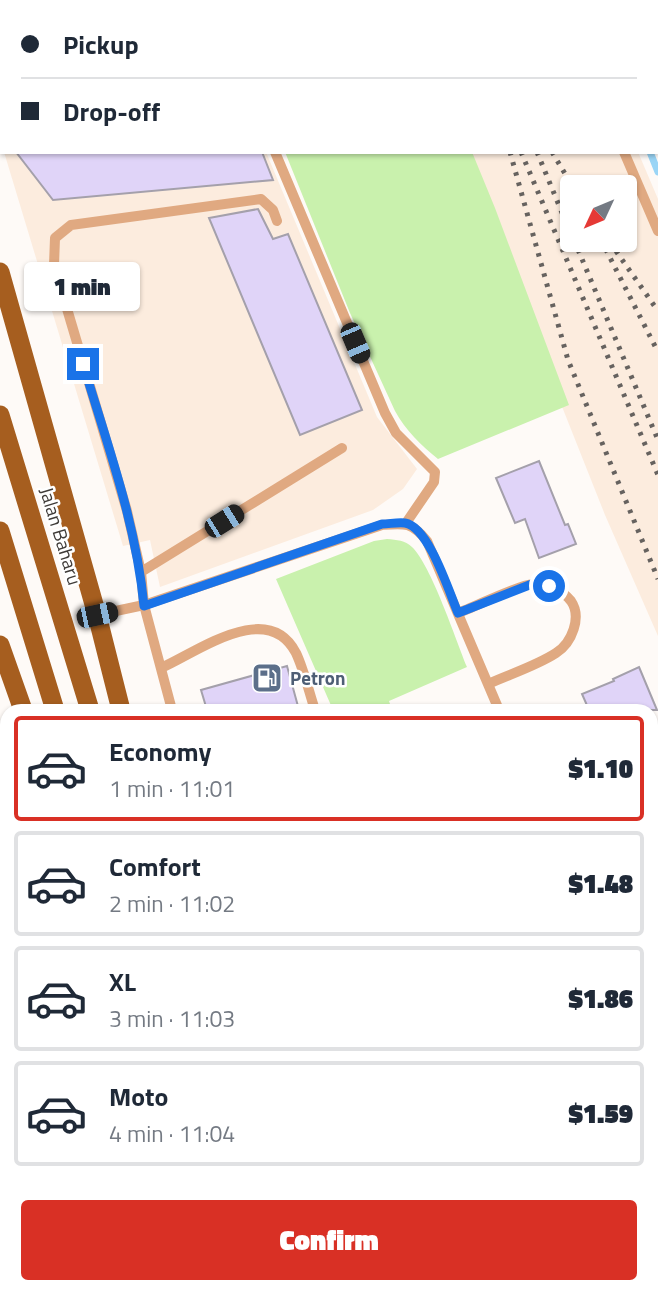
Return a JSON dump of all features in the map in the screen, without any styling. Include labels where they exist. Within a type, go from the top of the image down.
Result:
[{"type":"highway","points":[[0,272],[119,704]]},
{"type":"highway","name":"Jalan Baharu","points":[[0,415],[88,704]]},
{"type":"highway","points":[[0,531],[53,704]]},
{"type":"highway","points":[[0,645],[21,704]]},
{"type":"lane","points":[[276,154],[385,413],[396,433],[435,472],[434,482],[406,523]]},
{"type":"lane","points":[[625,154],[658,231]]},
{"type":"lane","points":[[170,704],[144,606],[141,572],[127,511],[54,265],[55,238],[71,225],[261,199],[273,210],[277,221]]},
{"type":"lane","points":[[141,572],[342,448]]},
{"type":"lane","points":[[97,615],[144,606],[382,524],[406,523],[418,530],[427,541],[496,704]]},
{"type":"lane","points":[[458,613],[532,584],[549,586],[565,594],[575,607],[576,621],[572,636],[558,652],[488,684]]},
{"type":"lane","points":[[161,668],[225,636],[255,627],[282,634],[296,653],[313,704]]},
{"type":"shaded area","points":[[5,154],[267,154],[377,417],[417,469],[403,489],[373,510],[160,587],[150,540],[123,546]]},
{"type":"shaded area","points":[[462,154],[639,154],[658,199],[658,636],[605,515]]},
{"type":"green space","points":[[286,154],[473,154],[569,405],[438,459],[399,418],[350,313]]},
{"type":"green space","points":[[387,539],[407,543],[419,556],[435,586],[467,667],[389,701],[390,704],[330,704],[276,579],[374,541]]},
{"type":"building","points":[[18,154],[263,154],[273,180],[53,200]]},
{"type":"building","points":[[258,209],[273,239],[288,234],[362,410],[300,435],[209,218]]},
{"type":"building","points":[[539,461],[565,525],[568,524],[576,544],[539,558],[525,519],[515,523],[496,478]]},
{"type":"building","name":"Petron","points":[[287,666],[297,704],[205,704],[201,690]]},
{"type":"building","points":[[639,667],[654,704],[586,704],[582,694],[614,681],[613,679]]},
{"type":"waterway","points":[[651,154],[658,172]]},
{"type":"railway","points":[[511,154],[568,360],[658,579]]},
{"type":"railway","points":[[522,154],[658,475]]},
{"type":"railway","points":[[538,154],[560,208]]},
{"type":"railway","points":[[553,154],[566,175]]},
{"type":"railway","points":[[579,252],[658,440]]},
{"type":"railway","points":[[607,252],[658,352]]},
{"type":"railway","points":[[617,252],[658,311]]},
{"type":"place","name":"Petron","points":[[267,678]]},
{"type":"route","points":[[83,364],[127,511],[141,572],[144,606],[382,524],[406,523],[418,530],[427,541],[458,613],[532,584],[549,586]]}]
